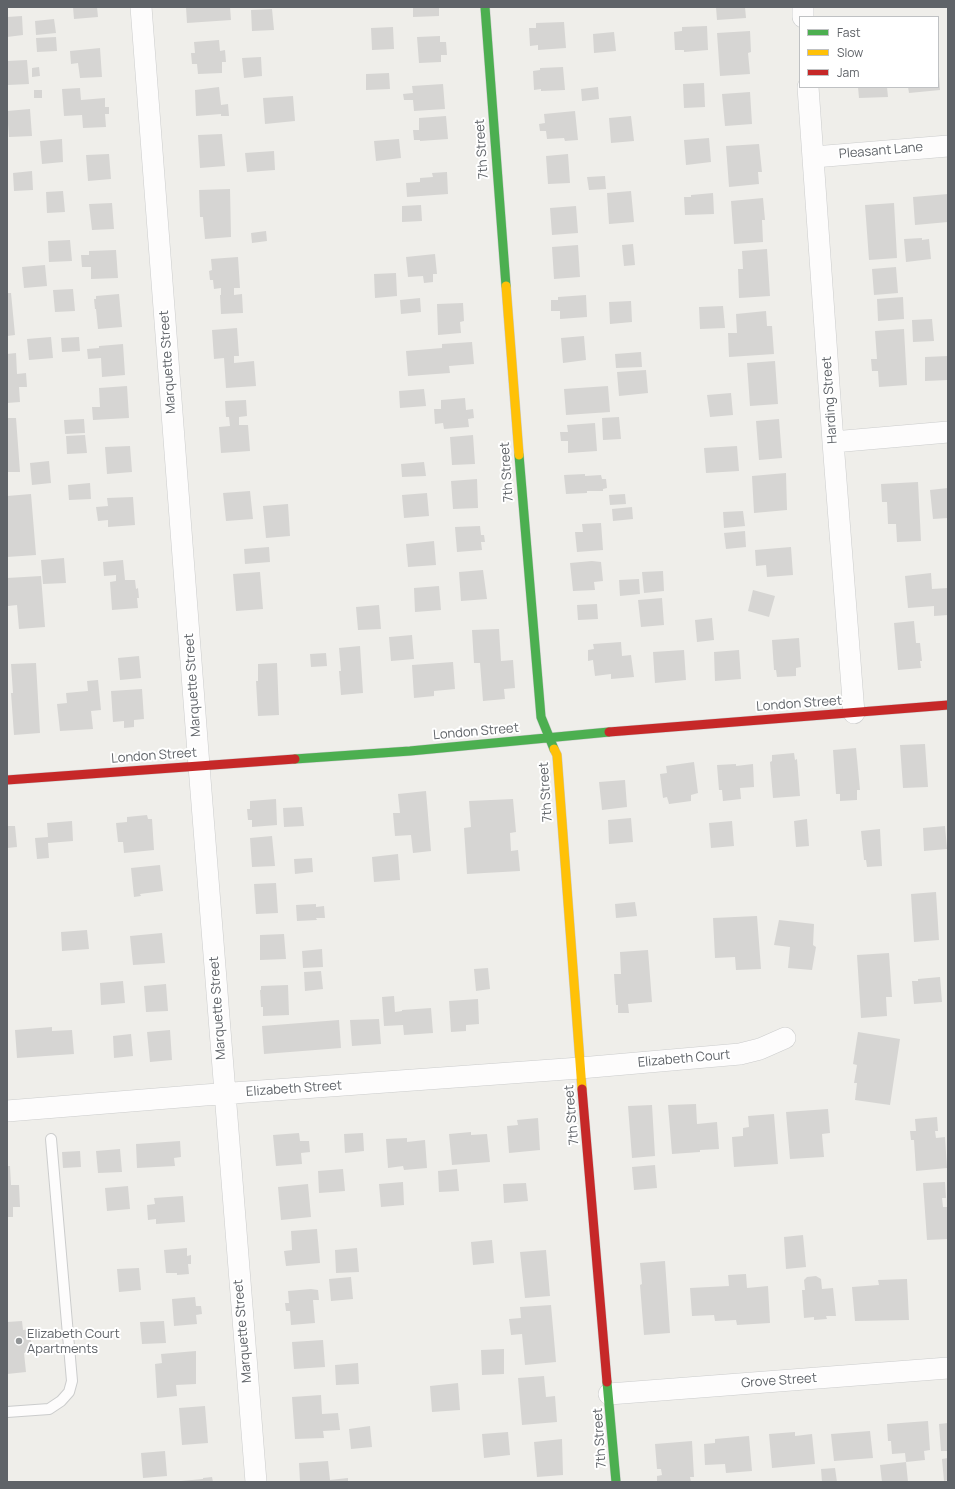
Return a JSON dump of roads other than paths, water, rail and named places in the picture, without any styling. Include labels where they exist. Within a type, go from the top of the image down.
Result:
[{"type":"street","name":"Marquette Street","points":[[141,7],[224,1094],[256,1482]]},
{"type":"street","name":"7th Street","points":[[485,7],[521,488],[541,717],[557,755],[580,1068],[616,1482]]},
{"type":"street","name":"Harding Street","points":[[808,88],[854,713]]},
{"type":"street","name":"Pleasant Lane","points":[[814,157],[948,146]]},
{"type":"street","points":[[833,442],[948,432]]},
{"type":"street","name":"London Street","points":[[7,780],[410,751],[549,737],[948,705]]},
{"type":"street","name":"Elizabeth Court","points":[[580,1068],[740,1054],[760,1049],[785,1038]]},
{"type":"street","name":"Elizabeth Street","points":[[7,1111],[580,1068]]},
{"type":"street","name":"Grove Street","points":[[609,1394],[948,1368]]},
{"type":"lane","points":[[7,1412],[48,1409],[61,1401],[69,1392],[72,1381],[51,1139]]},
{"type":"place","name":"Elizabeth Court Apartments","points":[[19,1341]]}]
